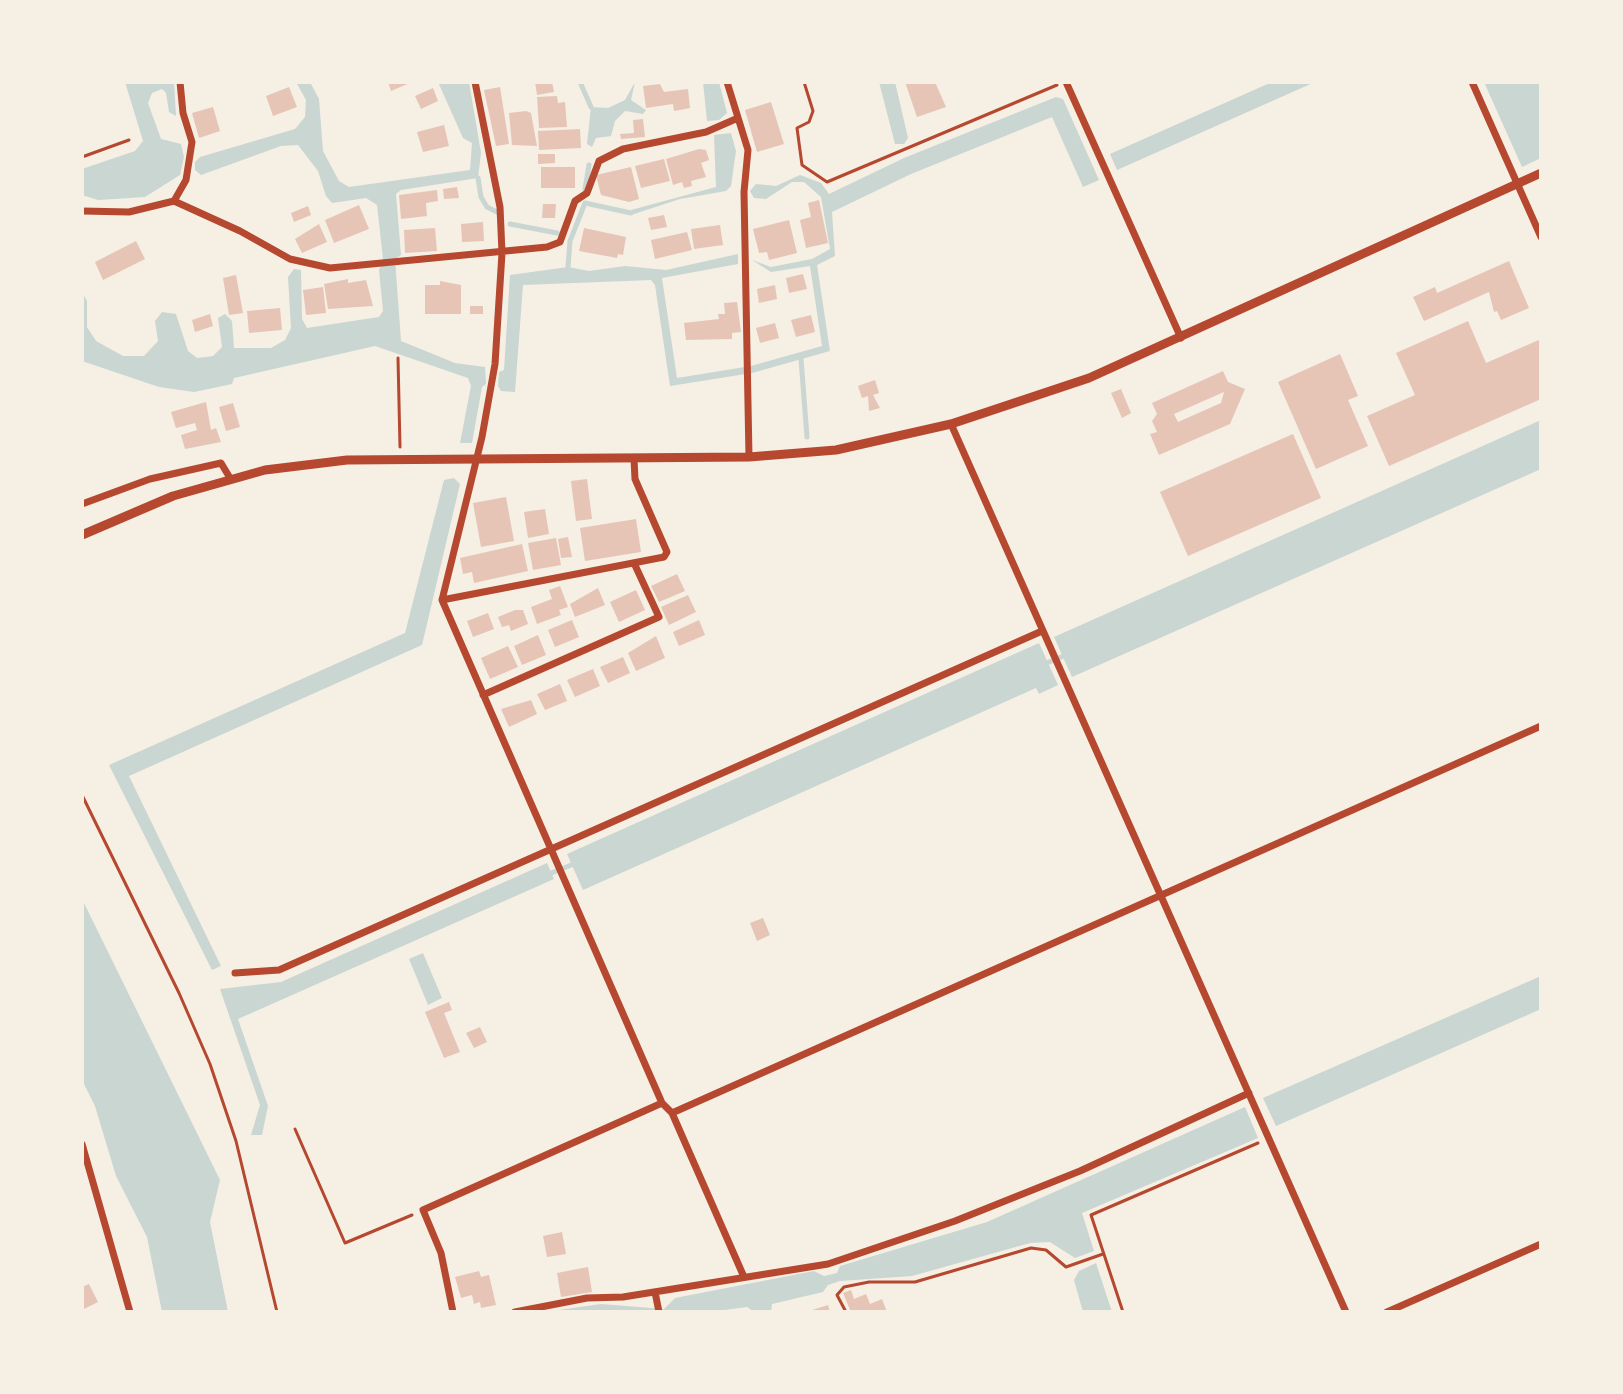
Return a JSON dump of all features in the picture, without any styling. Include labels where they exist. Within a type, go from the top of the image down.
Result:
[{"type":"street","points":[[174,201],[186,180],[192,142],[183,113],[180,82]]},
{"type":"street","points":[[475,82],[500,207],[502,253],[495,364],[477,459],[442,600],[662,1103],[672,1113],[744,1277]]},
{"type":"street","points":[[727,82],[748,150],[744,192],[749,457]]},
{"type":"street","points":[[1065,82],[1181,338]]},
{"type":"street","points":[[1472,82],[1541,237]]},
{"type":"street","points":[[82,211],[129,212],[174,201],[240,231],[290,259],[330,268],[547,247],[560,242],[575,201],[587,193],[599,161],[623,149],[706,132],[738,118]]},
{"type":"street","points":[[82,535],[119,517],[230,478],[265,470],[347,460],[749,457],[836,450],[951,424],[1089,378],[1541,173]]},
{"type":"street","points":[[951,424],[1346,1312]]},
{"type":"street","points":[[442,600],[664,557],[667,552],[635,479],[634,459]]},
{"type":"street","points":[[82,504],[150,479],[221,463],[230,478]]},
{"type":"street","points":[[483,695],[659,617],[634,563]]},
{"type":"street","points":[[235,973],[279,970],[1042,631]]},
{"type":"street","points":[[672,1113],[1541,726]]},
{"type":"street","points":[[515,1312],[587,1298],[655,1292],[828,1264],[955,1221],[1080,1171],[1249,1093]]},
{"type":"street","points":[[453,1312],[441,1253],[423,1210],[662,1103]]},
{"type":"street","points":[[82,1144],[130,1312]]},
{"type":"street","points":[[82,1153],[88,1161]]},
{"type":"street","points":[[1387,1312],[1541,1244]]},
{"type":"street","points":[[655,1292],[658,1308]]},
{"type":"path","points":[[804,82],[813,111],[809,122],[797,128],[802,165],[827,182],[1065,82]]},
{"type":"path","points":[[82,157],[129,140]]},
{"type":"path","points":[[398,358],[401,459]]},
{"type":"path","points":[[82,795],[179,993],[210,1064],[236,1141],[277,1312]]},
{"type":"path","points":[[295,1129],[345,1243],[423,1210]]},
{"type":"path","points":[[1123,1312],[1091,1215],[1267,1139]]},
{"type":"path","points":[[846,1312],[837,1295],[844,1287],[869,1282],[915,1282],[1031,1248],[1046,1250],[1066,1267],[1103,1254]]},
{"type":"shaded area","points":[[125,82],[174,82],[176,116],[169,112],[166,93],[162,89],[152,93],[148,103],[161,139],[181,144],[184,157],[180,175],[145,197],[98,200],[82,195],[82,169],[135,151],[143,141]]},
{"type":"shaded area","points":[[296,82],[310,82],[319,99],[323,151],[339,181],[349,187],[470,170],[472,143],[463,138],[438,82],[469,82],[481,153],[478,178],[401,190],[396,194],[401,255],[395,259],[401,341],[455,363],[485,367],[486,384],[482,387],[472,443],[460,443],[471,386],[468,378],[375,346],[234,378],[232,384],[194,392],[159,387],[82,361],[82,292],[87,301],[87,327],[96,341],[123,356],[144,356],[158,341],[155,321],[162,312],[176,314],[188,351],[197,358],[213,356],[222,347],[218,318],[225,314],[232,321],[234,348],[271,348],[285,340],[291,328],[288,277],[294,269],[301,270],[302,319],[307,328],[379,317],[383,311],[379,270],[383,259],[377,205],[366,198],[332,203],[326,196],[318,171],[298,145],[281,146],[201,175],[195,170],[195,162],[200,157],[295,129],[305,117],[306,100]]},
{"type":"shaded area","points":[[635,82],[631,100],[646,110],[643,114],[625,111],[615,121],[611,136],[596,138],[592,147],[587,144],[591,107],[608,108],[625,100]]},
{"type":"shaded area","points":[[703,82],[719,82],[727,113],[719,120],[707,121]]},
{"type":"shaded area","points":[[879,82],[895,82],[908,138],[904,144],[895,144]]},
{"type":"shaded area","points":[[1272,82],[1315,82],[1117,170],[1110,154]]},
{"type":"shaded area","points":[[1484,82],[1541,82],[1541,158],[1522,167]]},
{"type":"shaded area","points":[[1056,97],[1063,99],[1099,180],[1083,187],[1052,117],[911,174],[832,212],[835,256],[817,265],[830,351],[752,373],[670,386],[655,285],[651,280],[523,285],[515,392],[501,391],[498,386],[499,372],[504,370],[510,275],[568,267],[589,271],[625,266],[666,270],[738,254],[738,264],[662,278],[677,378],[751,366],[822,346],[810,266],[771,272],[752,260],[771,267],[812,259],[830,249],[821,197],[804,182],[792,182],[766,199],[754,198],[750,191],[756,184],[776,186],[800,175],[821,183],[829,194],[904,158]]},
{"type":"shaded area","points":[[731,133],[736,151],[731,186],[726,191],[680,199],[631,215],[631,210],[716,187],[714,135]]},
{"type":"shaded area","points":[[1541,420],[1541,469],[1072,677],[1054,637]]},
{"type":"shaded area","points":[[454,478],[460,484],[422,645],[129,776],[221,966],[212,970],[109,765],[405,633],[444,480]]},
{"type":"shaded area","points":[[1039,643],[1058,685],[1039,694],[1036,688],[583,890],[567,854]]},
{"type":"shaded area","points":[[547,863],[554,879],[238,1019],[268,1106],[262,1135],[251,1135],[260,1105],[220,989],[281,982]]},
{"type":"shaded area","points":[[82,899],[220,1180],[210,1222],[228,1312],[162,1312],[147,1237],[116,1176],[95,1106],[82,1080]]},
{"type":"shaded area","points":[[423,953],[442,998],[428,1005],[409,959]]},
{"type":"shaded area","points":[[1541,976],[1541,1009],[1276,1126],[1263,1098]]},
{"type":"shaded area","points":[[1245,1107],[1258,1138],[1082,1213],[1094,1251],[1075,1258],[1050,1242],[1030,1243],[912,1276],[840,1281],[828,1285],[823,1292],[772,1304],[771,1312],[754,1312],[747,1307],[710,1312],[545,1312],[601,1304],[664,1309],[675,1298],[814,1271],[824,1276],[837,1273],[840,1266],[987,1222]]},
{"type":"shaded area","points":[[1096,1263],[1112,1312],[1083,1312],[1074,1280],[1079,1271]]},
{"type":"building","points":[[388,82],[412,82],[391,91]]},
{"type":"building","points":[[535,82],[552,82],[554,92],[537,95]]},
{"type":"building","points":[[905,82],[935,82],[946,107],[917,117]]},
{"type":"building","points":[[660,84],[664,92],[688,89],[690,108],[674,111],[673,104],[646,108],[643,86]]},
{"type":"building","points":[[289,87],[297,107],[273,116],[266,96]]},
{"type":"building","points":[[500,87],[509,144],[496,146],[484,90]]},
{"type":"building","points":[[433,88],[438,101],[421,109],[415,96]]},
{"type":"building","points":[[557,96],[558,103],[565,102],[567,127],[539,128],[537,97]]},
{"type":"building","points":[[771,102],[784,144],[757,152],[745,110]]},
{"type":"building","points":[[213,107],[220,131],[199,138],[192,113]]},
{"type":"building","points":[[509,113],[531,113],[537,146],[512,145]]},
{"type":"building","points":[[643,119],[645,137],[621,139],[620,134],[634,133],[633,120]]},
{"type":"building","points":[[444,125],[449,146],[423,152],[417,132]]},
{"type":"building","points":[[580,129],[581,148],[539,150],[538,131]]},
{"type":"building","points":[[699,149],[706,150],[709,160],[701,163],[706,177],[691,181],[692,186],[684,188],[682,182],[673,185],[666,159]]},
{"type":"building","points":[[538,154],[555,154],[555,163],[538,164]]},
{"type":"building","points":[[664,159],[670,181],[641,188],[635,166]]},
{"type":"building","points":[[541,167],[575,167],[575,188],[541,188]]},
{"type":"building","points":[[631,167],[639,199],[629,202],[601,195],[596,175]]},
{"type":"building","points":[[457,187],[459,198],[444,199],[443,189]]},
{"type":"building","points":[[437,190],[438,201],[426,203],[427,216],[401,219],[399,195]]},
{"type":"building","points":[[819,200],[828,243],[806,248],[800,220],[811,217],[808,203]]},
{"type":"building","points":[[543,204],[556,204],[555,218],[542,218]]},
{"type":"building","points":[[359,205],[369,229],[334,243],[325,220]]},
{"type":"building","points":[[308,206],[311,215],[294,222],[291,213]]},
{"type":"building","points":[[664,215],[667,227],[651,230],[648,218]]},
{"type":"building","points":[[789,220],[797,253],[769,260],[767,252],[759,253],[753,229]]},
{"type":"building","points":[[483,222],[484,241],[462,242],[461,224]]},
{"type":"building","points":[[319,224],[327,242],[302,253],[295,239]]},
{"type":"building","points":[[720,225],[723,245],[694,249],[691,229]]},
{"type":"building","points":[[435,228],[437,251],[405,253],[404,230]]},
{"type":"building","points":[[584,228],[626,237],[623,255],[618,254],[617,258],[579,251]]},
{"type":"building","points":[[687,232],[692,250],[655,259],[651,240]]},
{"type":"building","points":[[136,241],[145,259],[103,280],[95,262]]},
{"type":"building","points":[[1509,261],[1529,308],[1501,320],[1497,311],[1494,312],[1489,292],[1424,321],[1413,297],[1435,287],[1437,293]]},
{"type":"building","points":[[803,274],[807,289],[789,293],[786,278]]},
{"type":"building","points":[[236,275],[243,313],[229,315],[223,278]]},
{"type":"building","points":[[348,279],[348,283],[366,280],[373,306],[328,309],[324,284]]},
{"type":"building","points":[[440,281],[461,285],[461,314],[425,314],[425,285],[440,285]]},
{"type":"building","points":[[775,285],[777,299],[759,303],[757,289]]},
{"type":"building","points":[[323,287],[326,313],[306,315],[303,290]]},
{"type":"building","points":[[737,302],[741,332],[732,333],[732,339],[686,340],[684,323],[719,319],[718,314],[725,314],[724,303]]},
{"type":"building","points":[[470,306],[483,306],[483,314],[470,314]]},
{"type":"building","points":[[280,308],[282,330],[249,333],[247,311]]},
{"type":"building","points":[[210,314],[213,326],[195,332],[192,320]]},
{"type":"building","points":[[811,315],[815,332],[796,337],[791,320]]},
{"type":"building","points":[[1468,321],[1486,363],[1541,339],[1541,399],[1389,466],[1367,416],[1415,395],[1396,353]]},
{"type":"building","points":[[775,323],[779,338],[760,343],[756,328]]},
{"type":"building","points":[[1340,354],[1358,396],[1348,400],[1368,446],[1316,469],[1278,382]]},
{"type":"building","points":[[1223,371],[1228,382],[1245,389],[1230,424],[1159,455],[1150,434],[1157,432],[1152,421],[1157,414],[1152,403]],"holes":[[[1224,392],[1221,403],[1178,422],[1174,414]]]},
{"type":"building","points":[[875,380],[879,393],[873,395],[880,408],[869,411],[868,396],[862,398],[858,386]]},
{"type":"building","points":[[1121,389],[1131,413],[1122,418],[1111,393]]},
{"type":"building","points":[[206,402],[211,430],[216,428],[221,442],[185,449],[181,435],[197,430],[195,423],[176,428],[171,412]]},
{"type":"building","points":[[233,403],[240,427],[226,431],[219,407]]},
{"type":"building","points":[[1293,434],[1321,498],[1188,556],[1160,492]]},
{"type":"building","points":[[587,479],[592,519],[576,521],[571,481]]},
{"type":"building","points":[[506,497],[514,541],[481,547],[473,503]]},
{"type":"building","points":[[545,509],[549,534],[528,538],[524,512]]},
{"type":"building","points":[[636,519],[641,552],[585,561],[580,528]]},
{"type":"building","points":[[568,537],[572,557],[561,558],[558,539]]},
{"type":"building","points":[[556,538],[561,565],[533,570],[528,543]]},
{"type":"building","points":[[522,544],[528,571],[474,583],[472,572],[463,574],[460,558]]},
{"type":"building","points":[[677,574],[685,591],[659,602],[651,586]]},
{"type":"building","points":[[560,586],[568,607],[559,610],[561,615],[537,624],[531,607],[552,599],[549,590]]},
{"type":"building","points":[[598,588],[605,605],[575,617],[570,604]]},
{"type":"building","points":[[636,590],[645,610],[619,622],[610,602]]},
{"type":"building","points":[[688,595],[696,612],[669,625],[661,607]]},
{"type":"building","points":[[523,610],[528,624],[511,631],[509,625],[502,627],[498,617]]},
{"type":"building","points":[[488,613],[494,629],[473,637],[467,621]]},
{"type":"building","points":[[572,620],[579,637],[555,647],[548,630]]},
{"type":"building","points":[[699,620],[705,635],[679,646],[673,632]]},
{"type":"building","points":[[538,635],[546,655],[522,665],[514,646]]},
{"type":"building","points":[[656,636],[665,658],[636,671],[628,653]]},
{"type":"building","points":[[508,646],[518,667],[490,679],[481,658]]},
{"type":"building","points":[[623,657],[630,673],[608,683],[600,667]]},
{"type":"building","points":[[593,669],[600,686],[575,697],[567,680]]},
{"type":"building","points":[[560,684],[567,701],[545,710],[537,694]]},
{"type":"building","points":[[531,700],[537,714],[509,727],[501,709]]},
{"type":"building","points":[[763,918],[770,935],[757,941],[750,923]]},
{"type":"building","points":[[449,1002],[452,1010],[444,1013],[460,1052],[444,1058],[425,1012]]},
{"type":"building","points":[[480,1027],[487,1042],[474,1048],[466,1033]]},
{"type":"building","points":[[562,1232],[566,1254],[547,1257],[543,1236]]},
{"type":"building","points":[[588,1267],[592,1292],[561,1297],[557,1273]]},
{"type":"building","points":[[479,1271],[481,1277],[489,1275],[496,1305],[481,1308],[480,1302],[474,1304],[472,1295],[461,1298],[455,1277]]},
{"type":"building","points":[[89,1284],[98,1302],[82,1310],[82,1287]]},
{"type":"building","points":[[851,1290],[854,1299],[866,1294],[870,1304],[882,1299],[887,1312],[851,1312],[843,1293]]},
{"type":"building","points":[[828,1305],[830,1312],[809,1312],[809,1311]]},
{"type":"waterway","points":[[580,82],[591,107]]},
{"type":"waterway","points":[[585,189],[589,165]]},
{"type":"waterway","points":[[478,178],[481,197],[487,207],[497,212]]},
{"type":"waterway","points":[[568,267],[570,241],[585,203],[631,213]]},
{"type":"waterway","points":[[510,224],[557,233]]},
{"type":"waterway","points":[[801,359],[807,437]]},
{"type":"waterway","points":[[1042,665],[1066,655]]},
{"type":"waterway","points":[[549,874],[576,863]]}]
